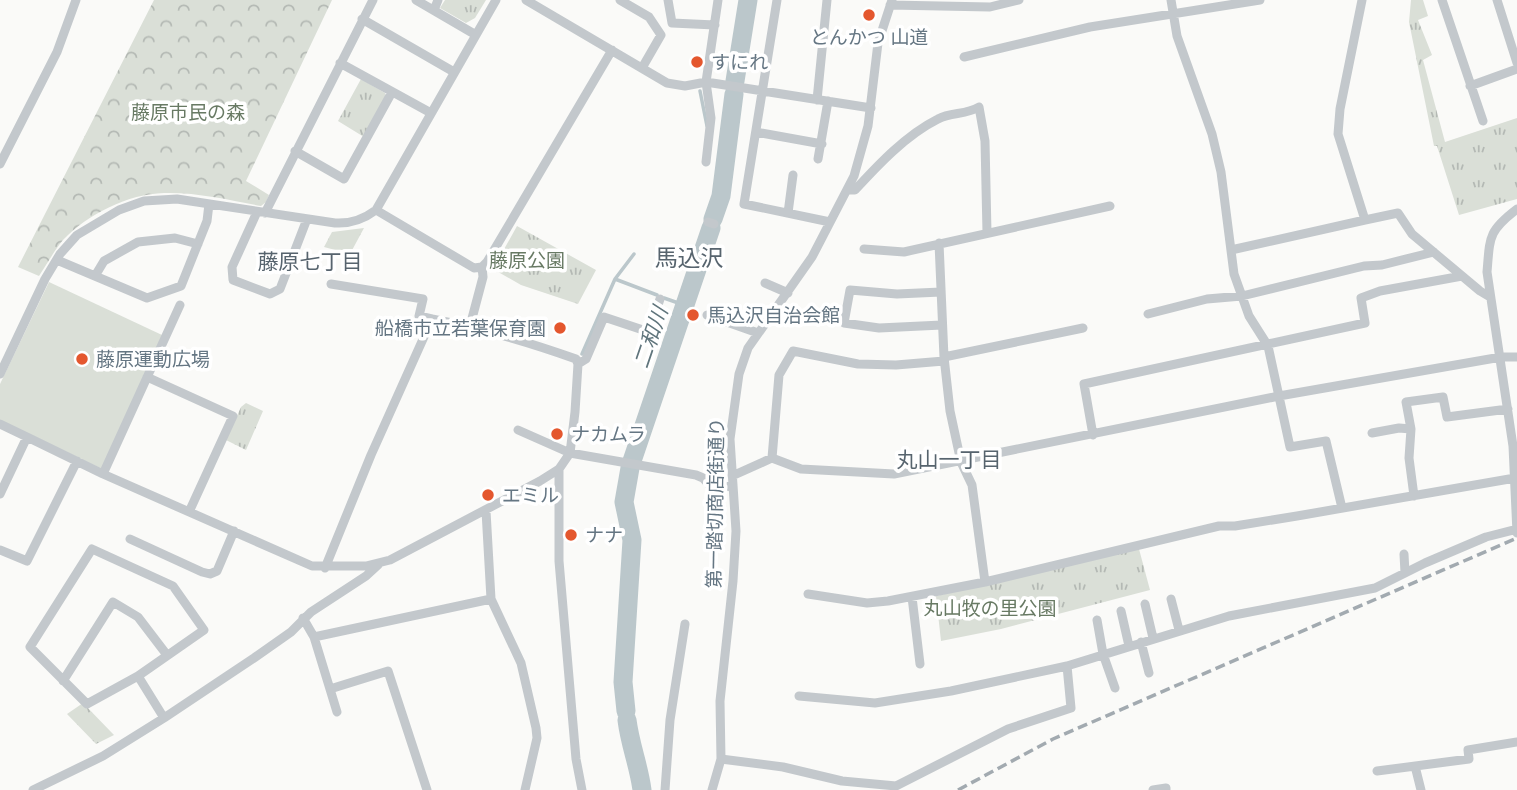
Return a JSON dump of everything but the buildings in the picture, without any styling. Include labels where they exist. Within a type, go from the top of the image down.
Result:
[{"type":"street","points":[[0,164],[57,52],[76,0]]},
{"type":"street","points":[[307,219],[280,289],[270,294],[233,280],[232,267],[296,151],[373,0]]},
{"type":"street","points":[[416,0],[476,35]]},
{"type":"street","points":[[434,10],[438,0]]},
{"type":"street","points":[[0,374],[45,279],[57,260],[77,235],[128,206],[163,199],[343,224],[361,219],[376,210],[496,0]]},
{"type":"street","points":[[526,0],[667,83],[685,86],[706,82],[871,108]]},
{"type":"street","points":[[620,0],[649,17],[661,35],[642,68]]},
{"type":"street","points":[[668,0],[672,23],[715,25]]},
{"type":"street","points":[[706,162],[712,118],[706,82],[718,0]]},
{"type":"street","points":[[777,0],[744,205],[830,222]]},
{"type":"street","points":[[817,100],[827,0]]},
{"type":"street","points":[[891,3],[990,7],[1020,0]]},
{"type":"street","points":[[1171,0],[1177,36],[1221,172],[1234,274],[1249,316],[1268,346],[1290,447],[1326,441],[1342,508]]},
{"type":"street","points":[[964,57],[1090,27],[1260,0]]},
{"type":"street","points":[[1362,0],[1338,134],[1365,220]]},
{"type":"street","points":[[1442,0],[1483,121]]},
{"type":"street","points":[[1497,0],[1517,63]]},
{"type":"street","name":"第一踏切商店街通り","points":[[712,790],[720,759],[720,701],[736,531],[730,439],[739,374],[743,359],[758,332],[812,257],[847,190],[860,158],[871,108],[876,55],[891,3]]},
{"type":"street","points":[[362,19],[454,72]]},
{"type":"street","points":[[376,210],[474,268],[482,267],[488,262],[612,50]]},
{"type":"street","points":[[340,63],[431,113]]},
{"type":"street","points":[[1470,86],[1517,69]]},
{"type":"street","points":[[296,151],[344,179],[392,92]]},
{"type":"street","points":[[818,159],[828,101]]},
{"type":"street","points":[[847,190],[855,190],[889,156],[938,119],[971,112],[979,107],[985,141],[987,233]]},
{"type":"street","points":[[756,132],[822,144]]},
{"type":"street","points":[[788,213],[793,175]]},
{"type":"street","points":[[57,260],[147,298],[181,286],[207,221],[209,204]]},
{"type":"street","points":[[864,249],[895,252],[1110,206]]},
{"type":"street","points":[[799,696],[875,703],[951,691],[1067,666],[1229,616],[1375,588],[1486,537],[1517,531],[1511,415],[1487,272],[1489,246],[1495,228],[1517,209]]},
{"type":"street","points":[[1231,250],[1398,213],[1412,234],[1480,291],[1490,296]]},
{"type":"street","points":[[95,276],[104,261],[138,242],[175,238],[198,244]]},
{"type":"street","points":[[939,243],[944,359],[950,411],[961,462],[972,485],[985,582]]},
{"type":"street","points":[[1148,314],[1207,299],[1242,296],[1434,252]]},
{"type":"street","points":[[470,326],[483,277],[482,267]]},
{"type":"street","points":[[1093,435],[1084,384],[1365,323],[1361,298],[1462,276]]},
{"type":"street","points":[[765,283],[788,293]]},
{"type":"street","points":[[33,790],[103,756],[164,718],[291,632],[303,618],[380,564],[486,511],[559,468],[570,453],[575,423],[576,359],[470,326],[419,316],[423,299],[331,284]]},
{"type":"street","points":[[941,292],[897,294],[850,290],[844,323],[879,328],[942,325]]},
{"type":"street","points":[[578,364],[586,359],[604,317],[649,331],[660,299]]},
{"type":"street","points":[[103,474],[180,305]]},
{"type":"street","points":[[707,315],[758,332]]},
{"type":"street","points":[[325,568],[371,455],[432,318]]},
{"type":"street","points":[[772,458],[779,375],[793,351],[858,364],[896,365],[944,359],[1083,327]]},
{"type":"street","points":[[772,458],[801,469],[884,474],[961,462],[1279,396],[1501,357],[1517,357]]},
{"type":"street","points":[[147,377],[233,416],[190,512]]},
{"type":"street","points":[[1414,496],[1409,458],[1411,429],[1406,402],[1443,397],[1447,417],[1511,415]]},
{"type":"street","points":[[0,424],[103,474],[312,566],[325,568],[380,564]]},
{"type":"street","points":[[1373,433],[1399,428],[1411,429]]},
{"type":"street","points":[[519,430],[570,453],[695,475],[703,478],[712,488],[732,481],[772,458]]},
{"type":"street","points":[[0,494],[27,437]]},
{"type":"street","points":[[0,550],[27,561],[77,461]]},
{"type":"street","points":[[559,468],[559,561],[576,759],[582,790]]},
{"type":"street","points":[[808,594],[867,603],[912,597],[1219,526],[1235,526],[1515,478]]},
{"type":"street","points":[[486,511],[491,599],[521,663],[536,728],[537,738],[525,790]]},
{"type":"street","points":[[130,539],[210,574],[217,571],[233,531]]},
{"type":"street","points":[[92,549],[173,586],[204,630],[138,676],[88,704],[30,647],[92,549]]},
{"type":"street","points":[[1404,554],[1405,573]]},
{"type":"street","points":[[912,597],[920,664]]},
{"type":"street","points":[[1171,598],[1179,630]]},
{"type":"street","points":[[314,637],[491,599]]},
{"type":"street","points":[[63,681],[113,602],[138,617],[167,655]]},
{"type":"street","points":[[1145,604],[1153,638]]},
{"type":"street","points":[[1121,611],[1129,646]]},
{"type":"street","points":[[303,618],[314,637],[337,712]]},
{"type":"street","points":[[1097,620],[1103,654],[1115,688]]},
{"type":"street","points":[[665,790],[670,719],[685,624]]},
{"type":"street","points":[[1141,642],[1149,673]]},
{"type":"street","points":[[720,759],[783,767],[842,781],[896,786],[1008,729],[1071,708],[1067,666]]},
{"type":"street","points":[[330,689],[388,671],[427,790]]},
{"type":"street","points":[[138,676],[164,718]]},
{"type":"street","points":[[1377,771],[1469,759],[1468,750],[1517,742]]},
{"type":"street","points":[[1415,766],[1420,790]]},
{"type":"street","points":[[1153,790],[1166,790]]},
{"type":"green space","name":"藤原市民の森","points":[[154,0],[332,0],[246,181],[269,195],[266,202],[261,206],[176,193],[137,197],[109,207],[84,222],[63,240],[39,276],[18,267]]},
{"type":"green space","points":[[445,0],[486,0],[475,18],[466,23],[440,8]]},
{"type":"green space","points":[[1411,0],[1423,0],[1428,16],[1418,20],[1432,55],[1423,60],[1445,142],[1517,118],[1517,199],[1459,215],[1437,146],[1434,146],[1409,22]]},
{"type":"green space","points":[[361,79],[385,93],[386,98],[364,137],[338,121]]},
{"type":"green space","name":"藤原公園","points":[[517,226],[596,270],[578,304],[521,285],[493,269]]},
{"type":"green space","points":[[364,228],[350,254],[324,247],[332,232]]},
{"type":"green space","name":"藤原運動広場","points":[[49,282],[162,335],[102,469],[0,420],[0,384]]},
{"type":"green space","points":[[246,403],[263,411],[246,450],[226,440],[241,407]]},
{"type":"green space","name":"丸山牧の里公園","points":[[1139,549],[1150,590],[1001,629],[941,641],[936,596]]},
{"type":"green space","points":[[83,703],[114,735],[96,744],[67,714]]},
{"type":"waterway","name":"二和川","points":[[735,81],[748,0]]},
{"type":"waterway","points":[[700,91],[707,126]]},
{"type":"waterway","name":"二和川","points":[[713,219],[721,196],[734,94]]},
{"type":"waterway","name":"二和川","points":[[632,461],[711,228]]},
{"type":"waterway","points":[[615,279],[634,254]]},
{"type":"waterway","points":[[582,354],[615,279],[657,295]]},
{"type":"waterway","points":[[664,298],[684,305]]},
{"type":"waterway","name":"二和川","points":[[626,711],[623,682],[632,540],[624,502],[630,468]]},
{"type":"waterway","name":"二和川","points":[[627,720],[642,790]]},
{"type":"railway","points":[[958,790],[1053,739],[1517,538]]},
{"type":"place","name":"とんかつ 山道","points":[[869,15]]},
{"type":"place","name":"すにれ","points":[[697,62]]},
{"type":"place","name":"馬込沢自治会館","points":[[693,315]]},
{"type":"place","name":"船橋市立若葉保育園","points":[[560,328]]},
{"type":"place","name":"藤原運動広場","points":[[82,359]]},
{"type":"place","name":"ナカムラ","points":[[557,434]]},
{"type":"place","name":"エミル","points":[[488,495]]},
{"type":"place","name":"ナナ","points":[[571,535]]},
{"type":"district","name":"馬込沢","points":[[689,257]]},
{"type":"district","name":"藤原七丁目","points":[[310,261]]},
{"type":"district","name":"丸山一丁目","points":[[949,459]]}]
